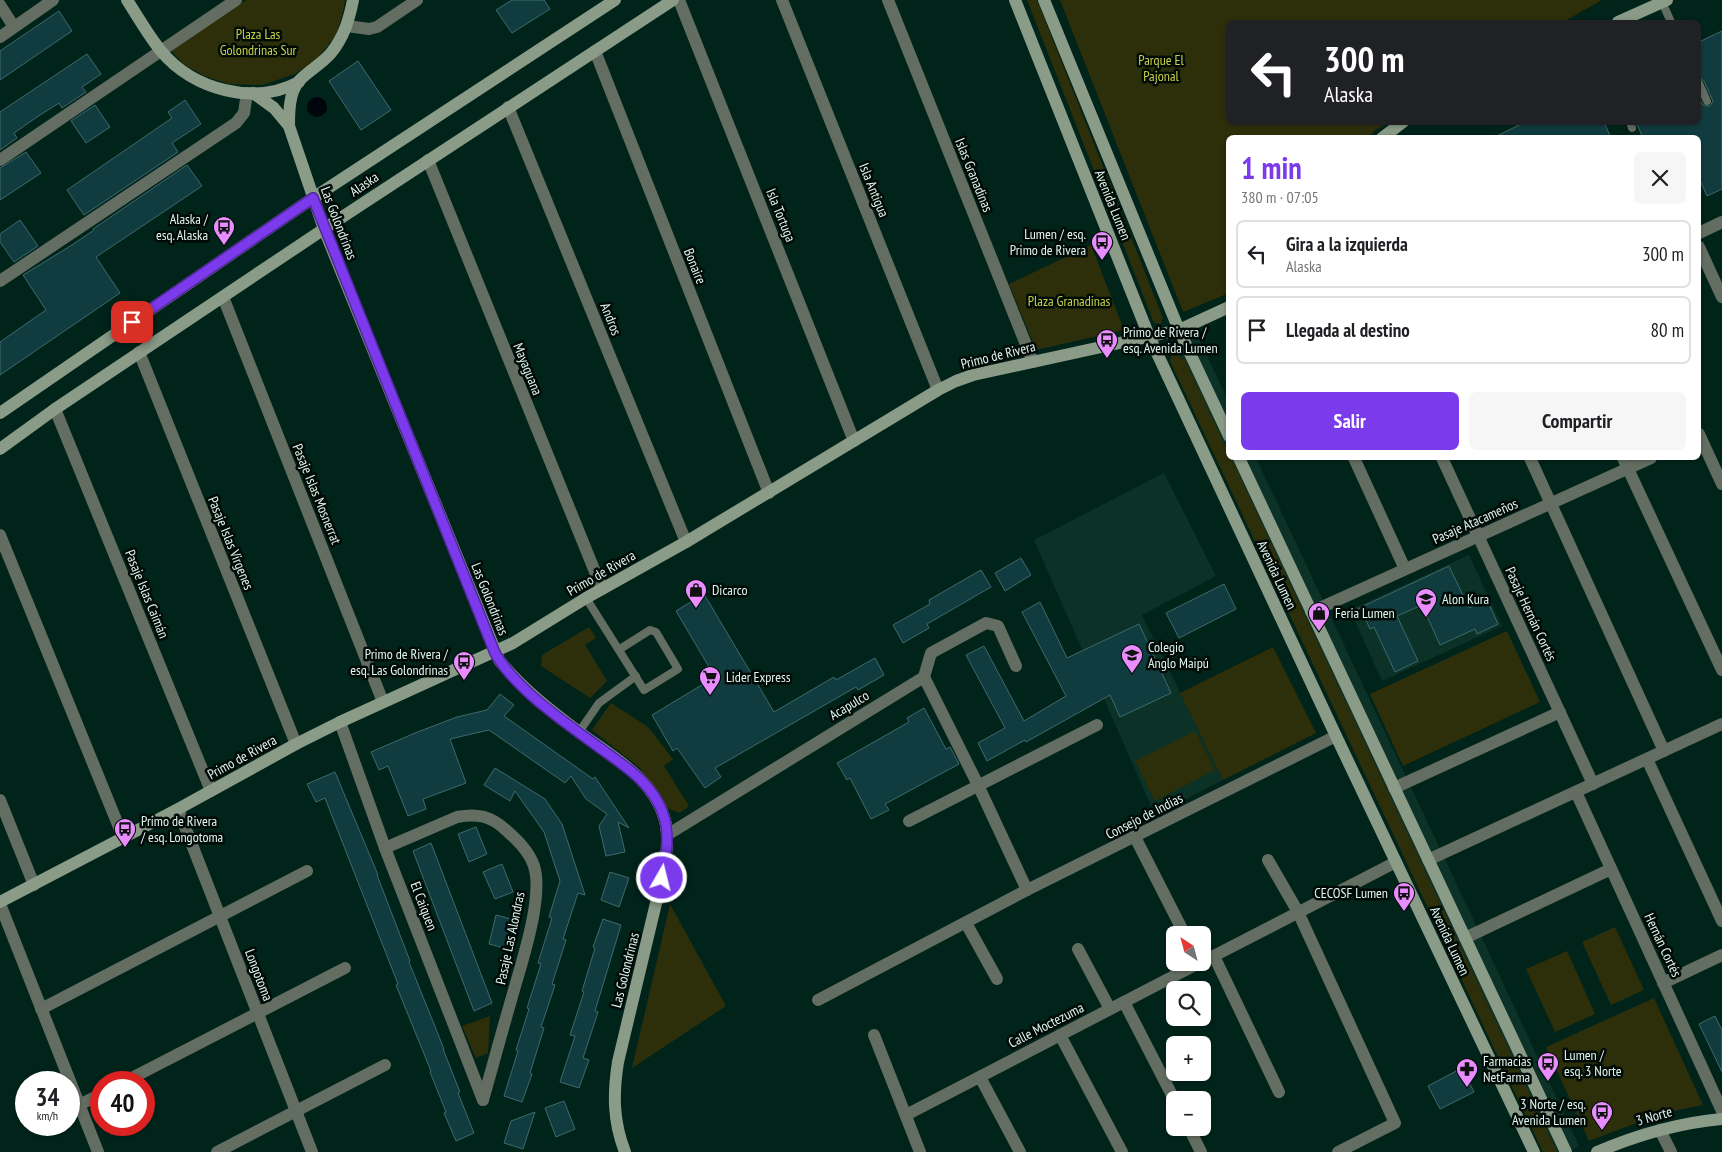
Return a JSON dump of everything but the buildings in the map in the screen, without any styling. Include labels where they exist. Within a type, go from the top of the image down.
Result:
[{"type":"street","points":[[0,37],[53,0]]},
{"type":"street","points":[[127,0],[161,51],[181,70],[200,81],[223,90],[250,93],[277,91],[299,82],[316,68],[331,53],[347,26],[353,0]]},
{"type":"street","points":[[0,160],[236,0]]},
{"type":"street","points":[[347,26],[369,29],[376,27],[417,0]]},
{"type":"street","name":"Alaska","points":[[0,413],[313,198],[615,0]]},
{"type":"street","name":"Alaska","points":[[0,449],[139,352],[673,0]]},
{"type":"street","name":"Isla Tortuga","points":[[679,0],[854,441]]},
{"type":"street","name":"Isla Antigua","points":[[782,0],[938,390]]},
{"type":"street","name":"Islas Granadinas","points":[[888,0],[1033,362]]},
{"type":"street","name":"Avenida Lumen","points":[[1015,0],[1149,336],[1336,736],[1534,1152]]},
{"type":"street","name":"Avenida Lumen","points":[[1044,0],[1178,330],[1226,430]]},
{"type":"street","points":[[1622,20],[1664,1]]},
{"type":"street","points":[[0,5],[14,27]]},
{"type":"street","name":"Bonaire","points":[[595,51],[768,493]]},
{"type":"street","points":[[289,126],[290,103],[299,82]]},
{"type":"street","points":[[250,93],[274,108],[289,126]]},
{"type":"street","points":[[0,281],[236,123],[244,113],[250,93]]},
{"type":"street","name":"Andros","points":[[508,107],[686,542]]},
{"type":"street","points":[[1386,135],[1399,125]]},
{"type":"street","name":"Las Golondrinas","points":[[289,126],[324,229],[495,653],[517,681],[579,732],[631,770],[645,784],[656,800],[664,817],[667,834],[666,857],[615,1081],[614,1109],[618,1136],[625,1152]]},
{"type":"street","name":"Mayaguana","points":[[428,160],[602,589]]},
{"type":"street","points":[[1701,232],[1722,222]]},
{"type":"street","points":[[1701,251],[1722,297]]},
{"type":"street","name":"Pasaje Islas Mosnerrat","points":[[223,297],[383,702]]},
{"type":"street","name":"Primo de Rivera","points":[[0,903],[296,744],[383,702],[495,653],[956,381],[1178,330],[1226,308]]},
{"type":"street","name":"Pasaje Islas Vírgenes","points":[[139,352],[296,744]]},
{"type":"street","name":"Pasaje Islas Caimán","points":[[55,409],[211,791]]},
{"type":"street","points":[[1701,438],[1717,458],[1722,484]]},
{"type":"street","name":"Avenida Lumen","points":[[1240,460],[1566,1152]]},
{"type":"street","points":[[1355,460],[1405,569]]},
{"type":"street","name":"Pasaje Hernán Cortés","points":[[1443,460],[1593,784]]},
{"type":"street","points":[[1531,460],[1664,751]]},
{"type":"street","name":"Pasaje Atacameños","points":[[1311,612],[1551,503],[1625,463],[1641,460]]},
{"type":"street","points":[[1625,463],[1722,670]]},
{"type":"street","points":[[0,535],[123,837]]},
{"type":"street","points":[[1016,666],[998,626],[986,623],[931,653],[924,677],[1027,890]]},
{"type":"street","name":"Acapulco","points":[[667,834],[924,677]]},
{"type":"street","points":[[1394,788],[1560,712]]},
{"type":"street","name":"El Caiquen","points":[[340,722],[385,848],[483,1100]]},
{"type":"street","points":[[909,821],[1097,726]]},
{"type":"street","points":[[1428,860],[1664,751],[1720,730]]},
{"type":"street","name":"Consejo de Indias","points":[[818,1000],[1027,890],[1336,736]]},
{"type":"street","points":[[1647,759],[1722,921]]},
{"type":"street","name":"Hernán Cortés","points":[[1576,792],[1722,1111]]},
{"type":"street","points":[[0,800],[34,884]]},
{"type":"street","name":"Longotoma","points":[[178,809],[312,1152]]},
{"type":"street","name":"Pasaje Las Alondras","points":[[385,848],[457,817],[470,815],[484,816],[498,822],[514,837],[526,850],[534,866],[536,887],[528,939],[483,1100]]},
{"type":"street","points":[[1134,837],[1180,926]]},
{"type":"street","points":[[1268,860],[1298,912],[1395,1123],[1338,1152]]},
{"type":"street","name":"Calle Moctezuma","points":[[1211,957],[1396,862]]},
{"type":"street","points":[[1465,938],[1611,869]]},
{"type":"street","points":[[41,1009],[307,871]]},
{"type":"street","points":[[0,903],[65,1071]]},
{"type":"street","points":[[966,923],[997,979]]},
{"type":"street","points":[[1078,949],[1110,1010]]},
{"type":"street","points":[[1663,983],[1722,955]]},
{"type":"street","points":[[145,1071],[345,968]]},
{"type":"street","name":"Calle Moctezuma","points":[[906,1115],[1184,971]]},
{"type":"street","points":[[1209,971],[1279,1092]]},
{"type":"street","points":[[1124,1002],[1170,1091]]},
{"type":"street","points":[[874,1035],[920,1152]]},
{"type":"street","points":[[1060,1035],[1122,1152]]},
{"type":"street","points":[[217,1152],[385,1065]]},
{"type":"street","points":[[980,1077],[1020,1152]]},
{"type":"street","points":[[80,1108],[98,1152]]},
{"type":"street","name":"3 Norte","points":[[1597,1152],[1639,1135],[1694,1122],[1722,1119]]},
{"type":"street","points":[[1660,1130],[1670,1152]]},
{"type":"street","points":[[1192,1136],[1199,1151]]},
{"type":"lane","points":[[1664,1],[1670,20]]},
{"type":"lane","points":[[1701,88],[1707,102]]},
{"type":"lane","points":[[586,598],[620,649],[644,690],[678,669],[656,632],[650,630],[620,649]]},
{"type":"lane","points":[[579,732],[599,703],[636,676]]},
{"type":"shaded area","points":[[317,97],[324,100],[327,107],[324,114],[317,117],[310,114],[307,107],[310,100]]},
{"type":"shaded area","name":"Feria Lumen","points":[[1197,335],[1226,396],[1226,460],[1257,460],[1579,1146],[1569,1152],[1543,1152],[1371,786],[1169,347]]},
{"type":"shaded area","name":"Colegio Anglo Maipú","points":[[1164,473],[1216,576],[1142,615],[1223,780],[1155,815],[1034,540]]},
{"type":"shaded area","name":"Alon Kura","points":[[1469,555],[1502,626],[1382,681],[1350,610]]},
{"type":"green space","name":"Plaza Las Golondrinas Sur","points":[[246,0],[345,0],[336,35],[317,59],[295,74],[262,85],[228,84],[205,76],[186,66],[171,51]]},
{"type":"green space","points":[[1027,0],[1037,0],[1163,318],[1161,324],[1154,323]]},
{"type":"green space","name":"Parque El Pajonal","points":[[1060,0],[1602,0],[1567,20],[1226,20],[1226,125],[1385,125],[1375,130],[1371,135],[1226,135],[1226,294],[1183,312]]},
{"type":"green space","name":"Plaza Granadinas","points":[[1091,245],[1124,330],[1036,350],[1009,284]]},
{"type":"green space","points":[[1172,353],[1185,360],[1226,448],[1226,460],[1232,460],[1557,1152],[1543,1152],[1170,361]]},
{"type":"green space","points":[[589,627],[596,638],[585,645],[607,681],[590,698],[541,666],[542,655]]},
{"type":"green space","points":[[1507,631],[1540,702],[1403,766],[1370,694]]},
{"type":"green space","points":[[1273,647],[1316,733],[1223,780],[1180,693]]},
{"type":"green space","points":[[611,703],[648,727],[673,759],[664,766],[689,806],[680,813],[664,807],[640,768],[592,730]]},
{"type":"green space","points":[[1195,731],[1215,770],[1155,801],[1135,761]]},
{"type":"green space","points":[[670,904],[726,1006],[632,1068]]},
{"type":"green space","points":[[1615,927],[1644,990],[1611,1005],[1582,942]]},
{"type":"green space","points":[[1567,951],[1595,1014],[1555,1032],[1526,969]]},
{"type":"green space","points":[[1654,998],[1703,1105],[1663,1113],[1589,1141],[1546,1047]]},
{"type":"green space","points":[[490,1016],[488,1053],[476,1058],[462,1026]]},
{"type":"place","name":"Alaska / esq. Alaska","points":[[224,246]]},
{"type":"place","name":"Lumen / esq. Primo de Rivera","points":[[1102,261]]},
{"type":"place","name":"Primo de Rivera / esq. Avenida Lumen","points":[[1107,359]]},
{"type":"place","name":"Dicarco","points":[[696,609]]},
{"type":"place","name":"Alon Kura","points":[[1426,618]]},
{"type":"place","name":"Feria Lumen","points":[[1319,632]]},
{"type":"place","name":"Colegio Anglo Maipú","points":[[1132,674]]},
{"type":"place","name":"Primo de Rivera / esq. Las Golondrinas","points":[[464,681]]},
{"type":"place","name":"Lider Express","points":[[710,696]]},
{"type":"place","name":"Primo de Rivera / esq. Longotoma","points":[[125,848]]},
{"type":"place","name":"CECOSF Lumen","points":[[1404,912]]},
{"type":"place","name":"Lumen / esq. 3 Norte","points":[[1548,1082]]},
{"type":"place","name":"Farmacias NetFarma","points":[[1467,1088]]},
{"type":"place","name":"3 Norte / esq. Avenida Lumen","points":[[1602,1131]]},
{"type":"route","points":[[132,322],[313,198],[495,653],[508,671],[531,694],[631,770],[645,784],[656,800],[664,817],[667,834],[666,857],[662,878]]}]
